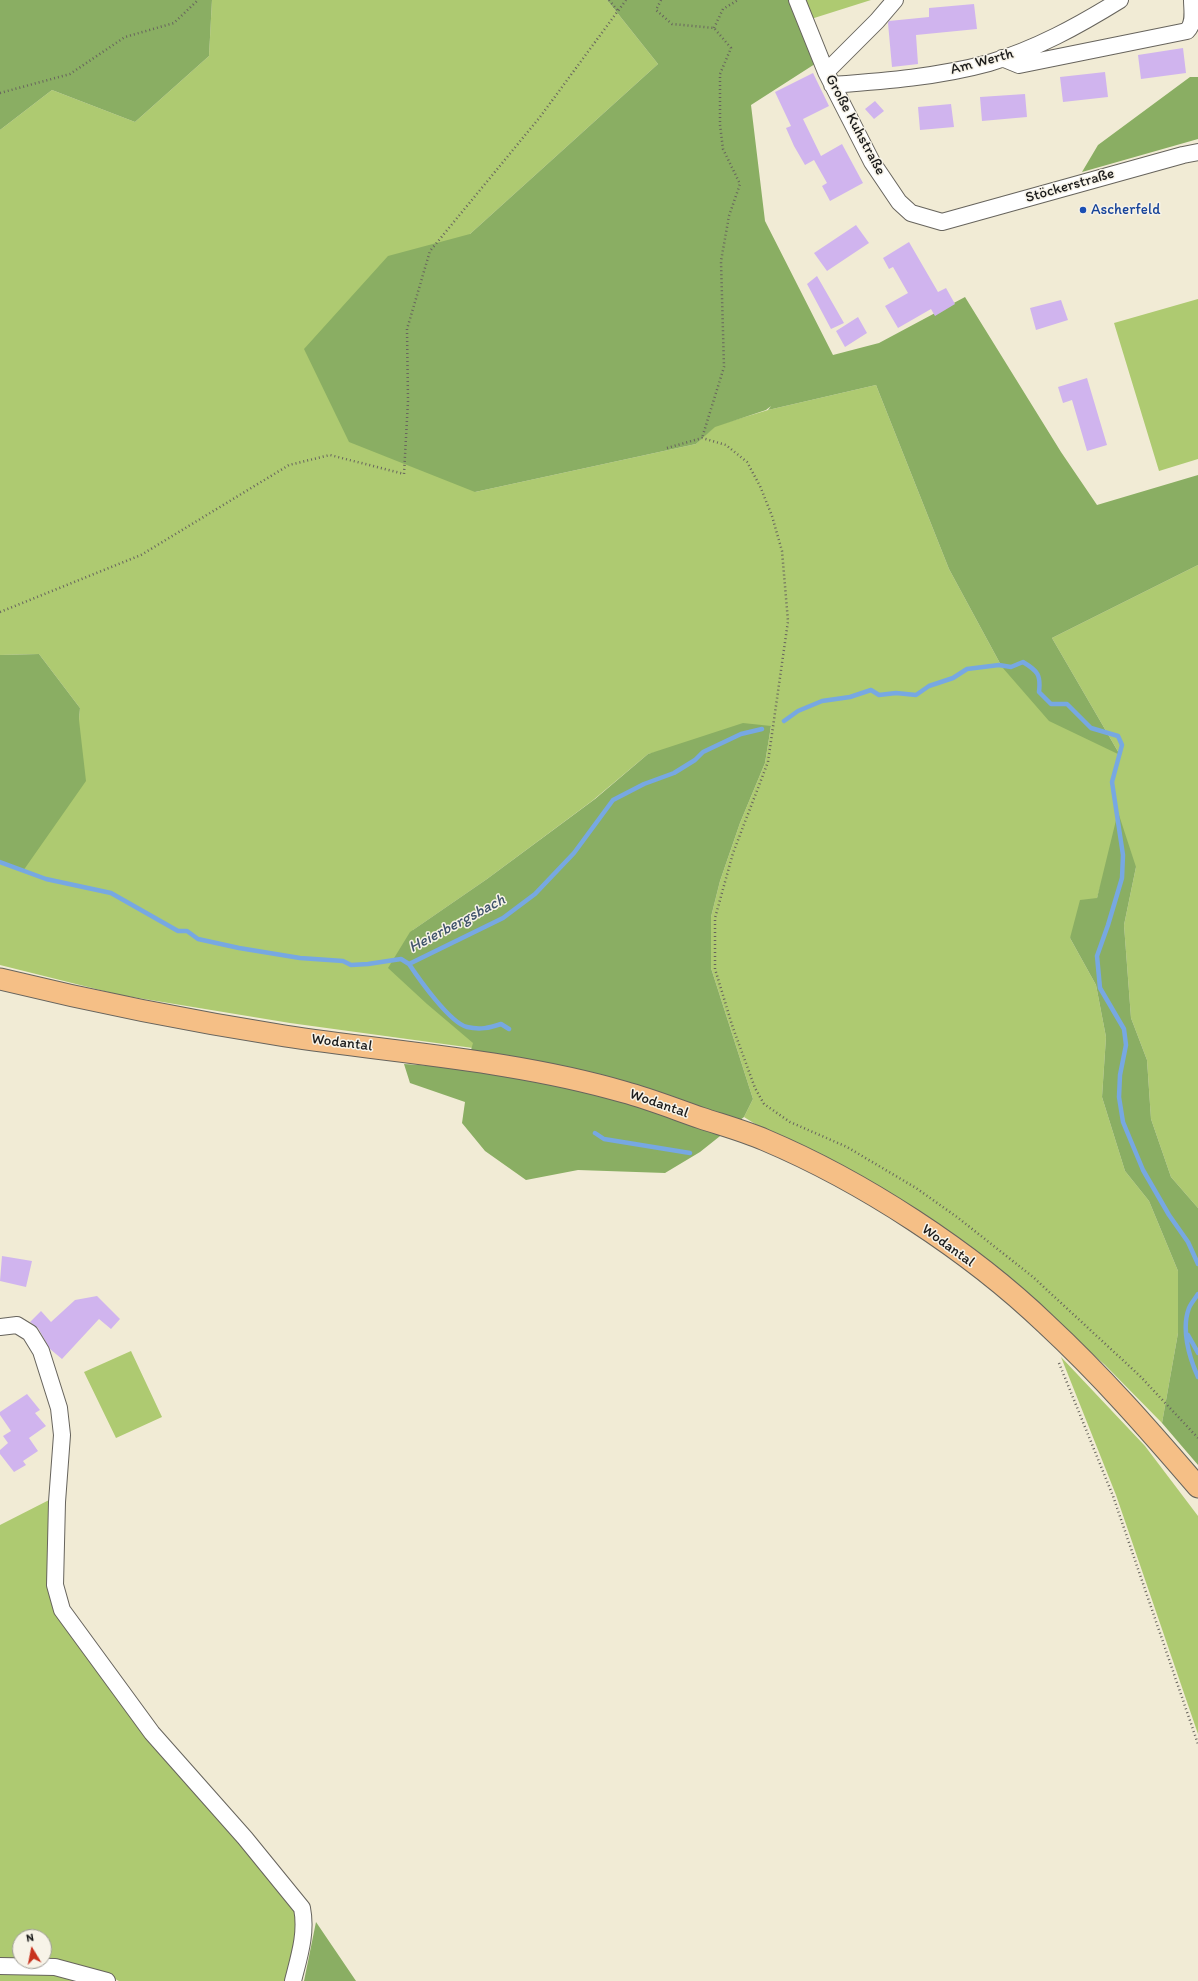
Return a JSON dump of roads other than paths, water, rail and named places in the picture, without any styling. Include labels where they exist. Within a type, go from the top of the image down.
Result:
[{"type":"main road","name":"Wodantal","points":[[0,979],[107,1004],[285,1036],[456,1058],[536,1072],[623,1092],[762,1139],[819,1165],[889,1205],[956,1250],[1010,1292],[1044,1321],[1086,1362],[1122,1400],[1198,1487]]},
{"type":"street","name":"Große Kuhstraße","points":[[797,0],[829,79],[872,162],[899,202],[911,212],[942,222]]},
{"type":"street","points":[[829,79],[895,0]]},
{"type":"street","name":"Am Werth","points":[[829,79],[875,82],[933,75],[989,63],[1034,46],[1080,25],[1120,0]]},
{"type":"street","points":[[1002,58],[1019,65],[1187,31],[1191,27],[1192,22],[1192,0]]},
{"type":"street","name":"Stöckerstraße","points":[[942,222],[1198,152]]},
{"type":"street","points":[[0,1327],[17,1325],[30,1333],[41,1351],[59,1408],[62,1435],[57,1502],[55,1585],[62,1610],[152,1733],[245,1838],[302,1908],[304,1919],[303,1935],[294,1981]]},
{"type":"street","points":[[0,1966],[56,1966],[107,1981]]},
{"type":"waterway","name":"Heierbergsbach","points":[[784,721],[798,711],[822,701],[850,697],[871,690],[879,695],[896,693],[916,695],[929,686],[953,678],[967,669],[999,665],[1011,667],[1023,662],[1035,671],[1039,677],[1039,692],[1051,704],[1067,704],[1091,728],[1118,736],[1122,745],[1112,782],[1123,855],[1122,878],[1097,956],[1100,988],[1124,1029],[1126,1045],[1120,1075],[1119,1097],[1123,1122],[1143,1170],[1169,1215],[1188,1242],[1198,1264]]},
{"type":"waterway","name":"Heierbergsbach","points":[[0,862],[46,879],[111,893],[178,931],[187,931],[198,939],[239,948],[300,958],[343,961],[351,965],[401,959],[409,964],[503,918],[535,894],[574,853],[613,800],[644,784],[674,773],[695,760],[703,752],[741,734],[762,729]]},
{"type":"waterway","points":[[409,964],[435,1000],[452,1018],[460,1024],[472,1028],[501,1024],[509,1029]]},
{"type":"waterway","points":[[595,1133],[604,1139],[690,1153]]},
{"type":"waterway","name":"Heierbergsbach","points":[[1198,1294],[1189,1308],[1186,1325],[1189,1352],[1198,1377]]},
{"type":"waterway","points":[[1188,1335],[1198,1353]]},
{"type":"place","name":"Ascherfeld","points":[[1083,210]]}]
